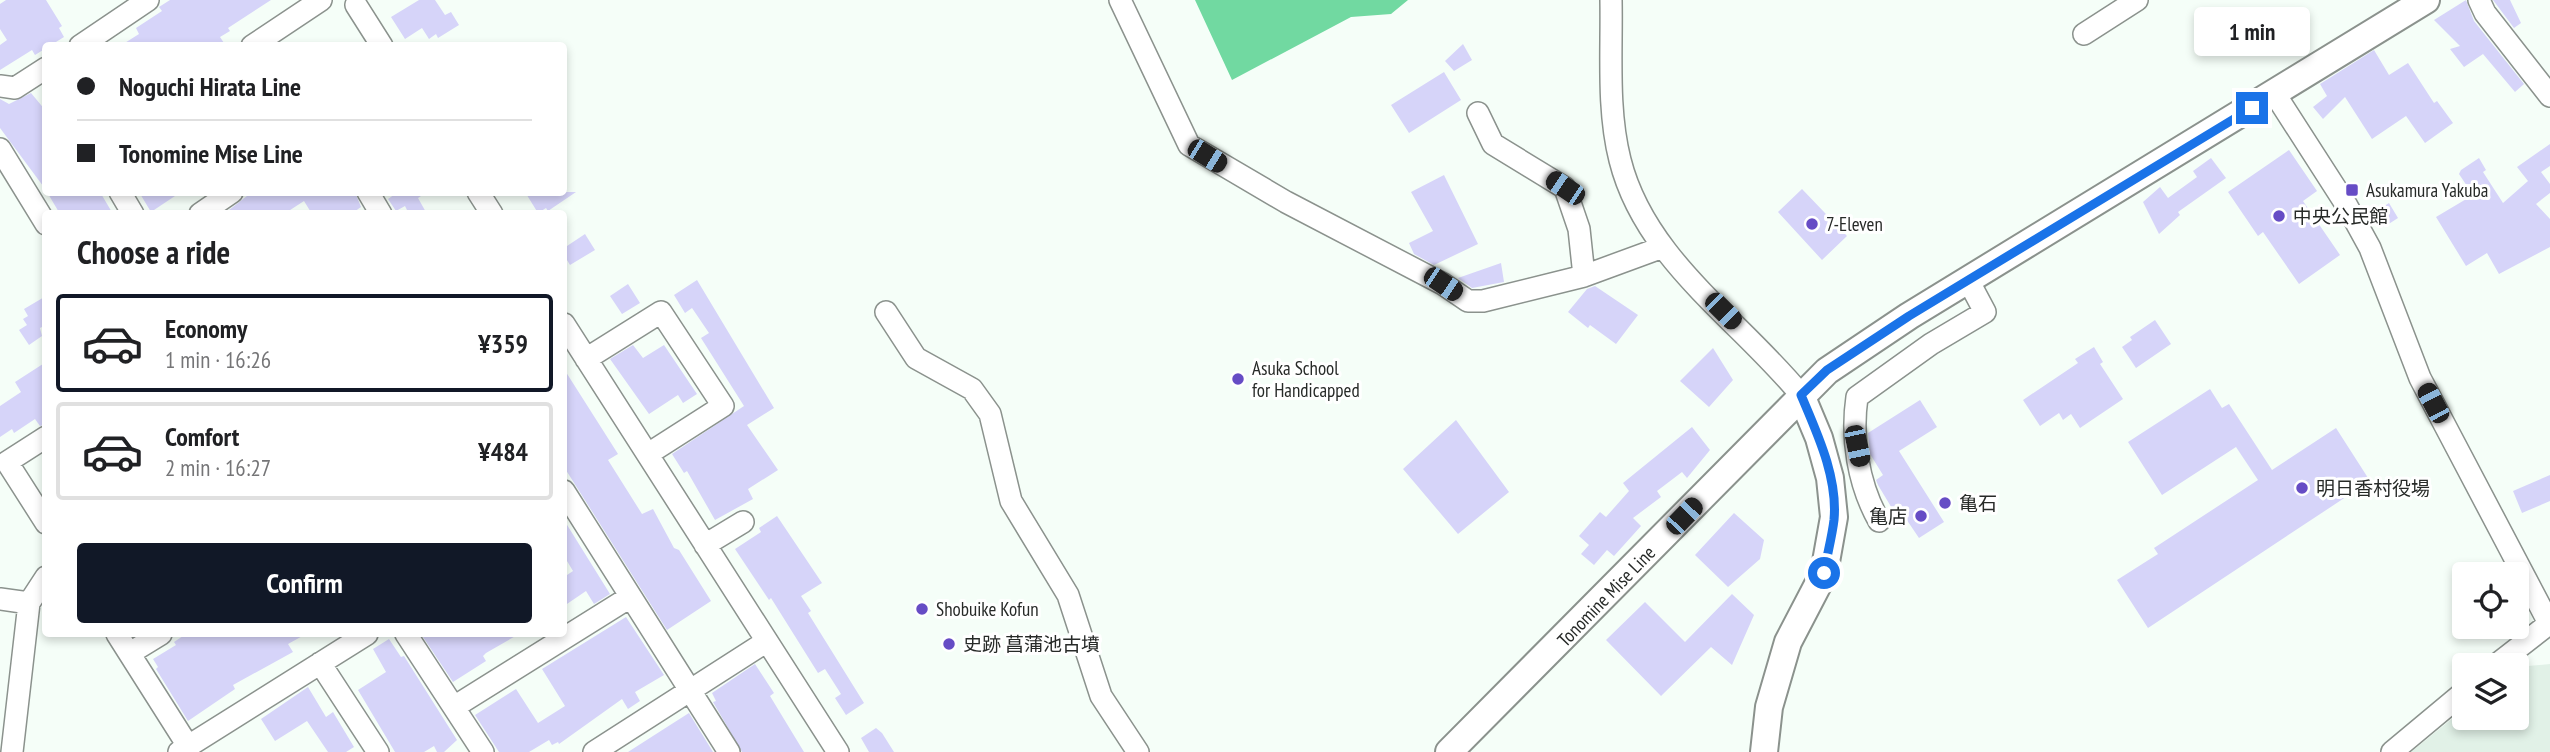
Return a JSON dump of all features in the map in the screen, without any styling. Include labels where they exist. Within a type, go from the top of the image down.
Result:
[{"type":"main road","name":"Tonomine Mise Line","points":[[1449,752],[1594,609],[1827,370],[1968,280],[2426,0]]},
{"type":"main road","points":[[1763,752],[1769,707],[1788,642],[1824,573],[1834,517],[1830,478],[1819,438],[1801,395]]},
{"type":"street","points":[[86,42],[148,0]]},
{"type":"street","points":[[264,42],[321,0]]},
{"type":"street","points":[[327,0],[342,9],[358,2],[380,42]]},
{"type":"street","points":[[1120,0],[1189,145],[1443,284],[1468,301],[1483,301],[1584,276],[1663,247]]},
{"type":"street","points":[[1611,0],[1613,110],[1619,158],[1637,206],[1663,247],[1688,277],[1775,363],[1801,395]]},
{"type":"street","points":[[2084,34],[2137,0]]},
{"type":"street","points":[[2479,0],[2485,13],[2550,96]]},
{"type":"street","points":[[0,86],[15,88],[42,73]]},
{"type":"street","points":[[2275,94],[2347,206],[2370,248],[2420,378],[2550,624],[2512,653]]},
{"type":"street","points":[[1478,113],[1493,144],[1565,188],[1579,229],[1584,276]]},
{"type":"street","points":[[0,149],[42,217]]},
{"type":"street","points":[[206,210],[226,196]]},
{"type":"street","points":[[1879,520],[1865,496],[1853,427],[1857,397],[1931,344],[1985,312],[1968,280]]},
{"type":"street","points":[[586,359],[662,312],[723,406],[648,454]]},
{"type":"street","points":[[886,312],[916,358],[972,388],[990,414],[1011,501],[1068,595],[1101,696],[1138,752]]},
{"type":"street","points":[[567,329],[838,752]]},
{"type":"street","points":[[42,440],[7,462],[42,517]]},
{"type":"street","points":[[567,502],[729,752]]},
{"type":"street","points":[[705,545],[743,522]]},
{"type":"street","points":[[12,752],[29,603],[42,583]]},
{"type":"street","points":[[567,636],[630,597]]},
{"type":"street","points":[[0,599],[29,603]]},
{"type":"street","points":[[119,637],[183,749],[362,637]]},
{"type":"street","points":[[130,653],[156,637]]},
{"type":"street","points":[[408,637],[483,752]]},
{"type":"street","points":[[454,707],[566,637]]},
{"type":"street","points":[[594,752],[767,641]]},
{"type":"street","points":[[320,663],[378,752]]},
{"type":"street","points":[[2392,752],[2452,702]]},
{"type":"shaded area","points":[[2550,664],[2550,752],[2411,752],[2452,719],[2452,730],[2529,730],[2529,666]]},
{"type":"green space","points":[[1195,0],[1408,0],[1391,14],[1351,17],[1232,80]]},
{"type":"building","points":[[6,0],[46,0],[62,26],[59,28],[64,37],[56,42],[42,42],[42,51],[35,55],[32,50],[0,70],[0,45],[7,40],[0,29],[0,4]]},
{"type":"building","points":[[170,0],[271,0],[228,28],[230,31],[220,37],[223,42],[126,42],[139,34],[136,28],[162,11],[159,7]]},
{"type":"building","points":[[419,0],[435,0],[445,15],[451,12],[459,25],[438,38],[436,34],[429,39],[422,28],[405,39],[391,17]]},
{"type":"building","points":[[2466,0],[2474,21],[2524,84],[2515,92],[2483,54],[2464,67],[2450,49],[2460,46],[2434,20]]},
{"type":"building","points":[[2493,0],[2510,0],[2521,23],[2514,28]]},
{"type":"building","points":[[1463,44],[1472,60],[1454,71],[1445,61]]},
{"type":"building","points":[[2374,50],[2389,75],[2408,63],[2434,103],[2437,101],[2453,123],[2425,143],[2406,116],[2372,139],[2345,97],[2323,119],[2313,107],[2327,96],[2320,84]]},
{"type":"building","points":[[1444,72],[1461,100],[1409,133],[1391,105]]},
{"type":"building","points":[[31,93],[42,106],[42,185],[0,128],[0,99],[9,104]]},
{"type":"building","points":[[2550,144],[2550,166],[2541,172],[2550,184],[2550,193],[2536,204],[2550,219],[2550,247],[2499,274],[2487,253],[2466,266],[2436,217],[2473,195],[2459,174],[2461,170],[2479,158],[2486,170],[2483,172],[2503,203],[2528,181],[2517,167]]},
{"type":"building","name":"中央公民館","points":[[2289,150],[2317,191],[2303,201],[2340,255],[2299,284],[2263,232],[2258,236],[2228,192]]},
{"type":"building","points":[[2211,158],[2226,178],[2178,212],[2180,215],[2159,234],[2143,202],[2160,187],[2168,198],[2197,177],[2193,171]]},
{"type":"building","points":[[1444,175],[1478,244],[1434,265],[1414,254],[1409,243],[1433,231],[1411,192]]},
{"type":"building","name":"7-Eleven","points":[[1802,189],[1847,236],[1822,260],[1778,212]]},
{"type":"building","points":[[567,192],[576,192],[549,210],[536,210],[527,196],[567,196]]},
{"type":"building","points":[[49,196],[102,196],[111,210],[58,210]]},
{"type":"building","points":[[141,196],[175,196],[154,210],[150,210]]},
{"type":"building","points":[[247,196],[357,196],[361,207],[357,210],[310,210],[304,201],[290,210],[229,210]]},
{"type":"building","points":[[392,196],[421,196],[418,198],[425,210],[407,210],[405,206],[395,210],[388,199]]},
{"type":"building","points":[[2389,203],[2398,218],[2384,227],[2375,212]]},
{"type":"building","points":[[585,234],[595,250],[570,265],[567,260],[567,246]]},
{"type":"building","points":[[1501,263],[1504,282],[1472,288],[1458,278]]},
{"type":"building","points":[[697,280],[774,408],[747,425],[778,470],[748,489],[753,499],[715,520],[687,471],[684,473],[672,454],[744,406],[701,338],[709,333],[692,308],[685,313],[674,295]]},
{"type":"building","points":[[628,284],[640,303],[622,314],[610,296]]},
{"type":"building","points":[[1595,286],[1638,315],[1616,344],[1590,325],[1588,328],[1568,312],[1587,289]]},
{"type":"building","points":[[42,298],[42,336],[29,345],[19,330],[27,325],[23,319],[28,316],[24,309]]},
{"type":"building","points":[[2155,320],[2171,344],[2136,368],[2122,347],[2132,340],[2130,337]]},
{"type":"building","points":[[633,345],[643,358],[664,345],[697,394],[683,403],[678,395],[649,414],[610,359]]},
{"type":"building","points":[[2094,347],[2103,362],[2100,364],[2123,399],[2080,428],[2071,414],[2063,420],[2059,413],[2040,426],[2023,400],[2078,363],[2075,359]]},
{"type":"building","points":[[1713,348],[1733,380],[1709,407],[1680,381]]},
{"type":"building","points":[[42,365],[42,425],[35,419],[14,433],[12,429],[0,437],[0,406],[21,392],[15,382]]},
{"type":"building","points":[[567,374],[618,454],[608,460],[642,514],[653,509],[674,548],[679,550],[711,601],[667,630],[567,472]]},
{"type":"building","name":"明日香村役場","points":[[2210,389],[2222,408],[2229,404],[2272,470],[2336,428],[2370,481],[2148,628],[2117,580],[2158,554],[2154,548],[2258,480],[2236,447],[2162,495],[2128,442]]},
{"type":"building","points":[[1920,400],[1937,427],[1899,451],[1944,522],[1919,538],[1898,507],[1893,510],[1878,485],[1876,480],[1883,475],[1870,454],[1868,433]]},
{"type":"building","points":[[1456,420],[1509,492],[1458,534],[1403,469]]},
{"type":"building","points":[[1692,427],[1710,450],[1687,478],[1682,472],[1657,491],[1661,497],[1633,518],[1641,526],[1614,556],[1607,550],[1594,565],[1581,554],[1589,545],[1579,536],[1600,512],[1606,517],[1629,491],[1623,483]]},
{"type":"building","points":[[2550,475],[2550,501],[2522,513],[2513,491]]},
{"type":"building","points":[[1734,513],[1764,540],[1760,559],[1728,587],[1695,555]]},
{"type":"building","points":[[777,516],[822,583],[801,596],[811,611],[808,613],[864,703],[846,715],[835,698],[841,694],[825,669],[818,673],[771,598],[769,600],[735,549],[761,532],[759,528]]},
{"type":"building","points":[[567,525],[610,594],[594,604],[586,591],[567,604],[567,575],[573,571],[567,561]]},
{"type":"building","points":[[1732,594],[1754,615],[1732,665],[1711,647],[1661,696],[1606,640],[1645,602],[1685,642]]},
{"type":"building","points":[[626,617],[664,675],[635,692],[640,701],[628,709],[622,699],[559,744],[558,742],[552,745],[549,740],[529,752],[499,752],[475,715],[516,689],[538,723],[565,706],[542,669]]},
{"type":"building","points":[[182,637],[301,637],[288,644],[293,652],[233,685],[235,689],[188,721],[156,669],[158,667],[153,659],[176,645],[174,642]]},
{"type":"building","points":[[423,637],[514,637],[486,653],[483,656],[486,661],[453,682]]},
{"type":"building","points":[[389,639],[401,657],[404,656],[457,740],[444,752],[437,752],[434,746],[424,752],[395,752],[358,690],[386,672],[373,649]]},
{"type":"building","points":[[755,664],[774,693],[770,696],[804,752],[742,752],[713,702],[716,701],[712,693]]},
{"type":"building","points":[[308,687],[326,717],[333,712],[354,747],[346,752],[328,752],[307,721],[275,741],[261,719]]},
{"type":"building","points":[[689,713],[713,752],[628,752],[667,727]]},
{"type":"building","points":[[876,728],[894,752],[869,752],[861,738]]},
{"type":"place","name":"Asukamura Yakuba","points":[[2352,190]]},
{"type":"place","name":"中央公民館","points":[[2279,216]]},
{"type":"place","name":"7-Eleven","points":[[1812,224]]},
{"type":"place","name":"Asuka School for Handicapped","points":[[1238,379]]},
{"type":"place","name":"明日香村役場","points":[[2302,488]]},
{"type":"place","name":"亀石","points":[[1945,503]]},
{"type":"place","name":"亀店","points":[[1921,516]]},
{"type":"place","name":"Shobuike Kofun","points":[[922,609]]},
{"type":"place","name":"史跡 菖蒲池古墳","points":[[949,644]]},
{"type":"route","points":[[1824,573],[1834,517],[1830,478],[1819,438],[1801,395],[1827,370],[1909,316],[2252,108]]}]
